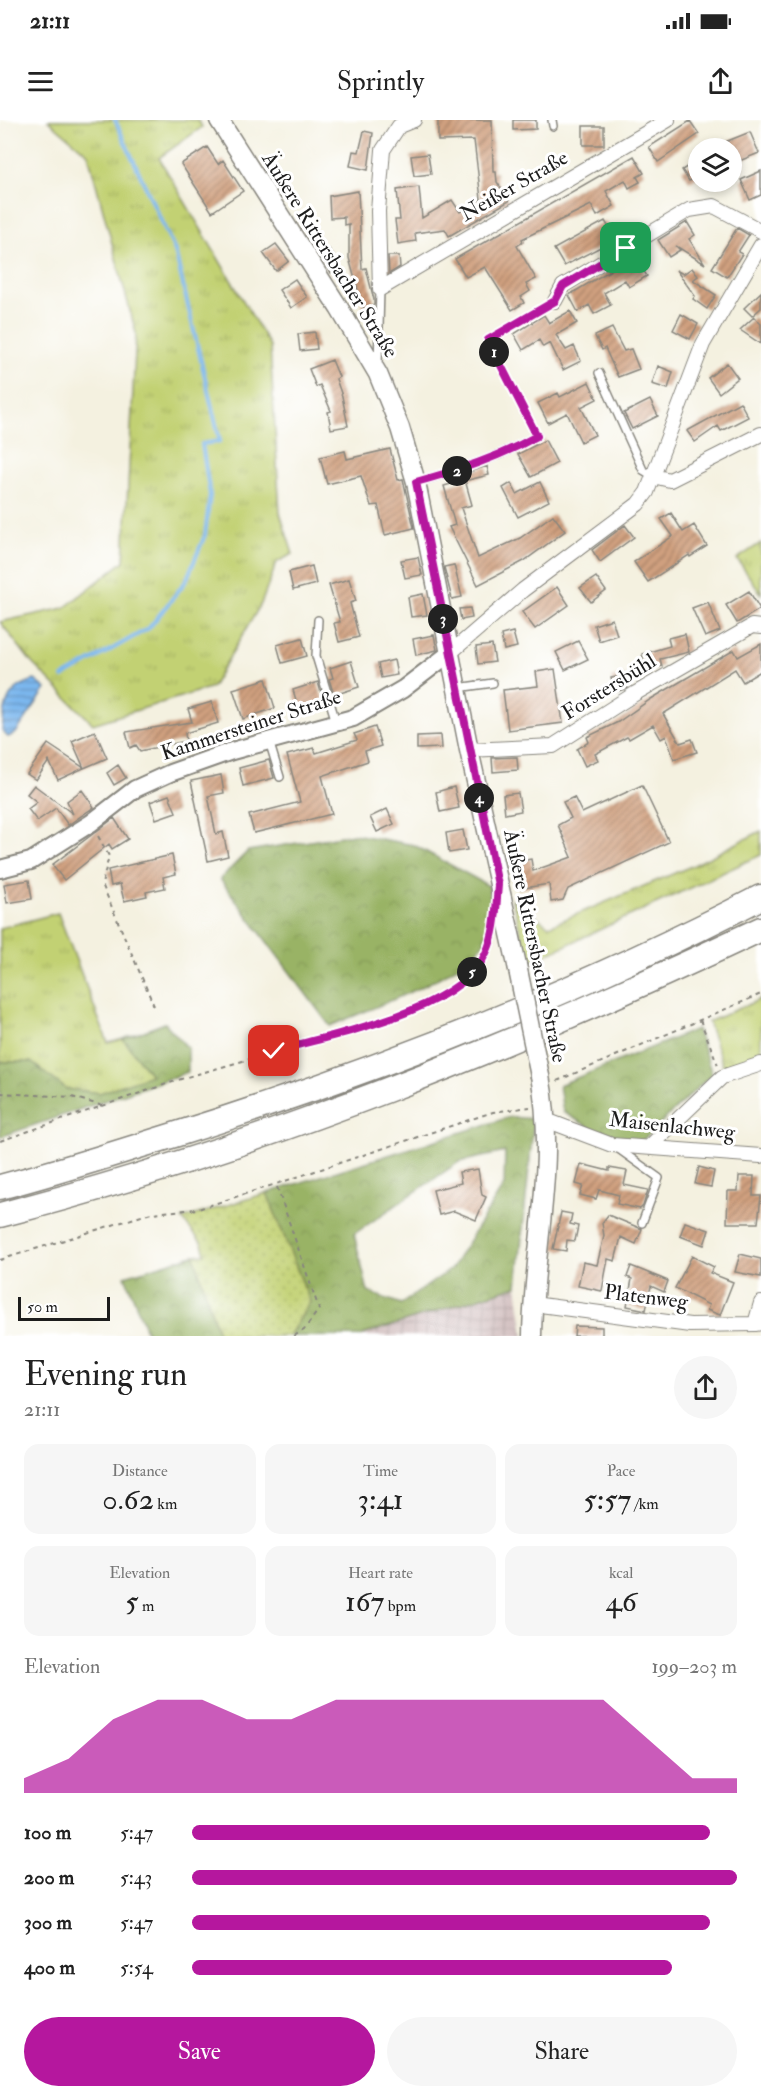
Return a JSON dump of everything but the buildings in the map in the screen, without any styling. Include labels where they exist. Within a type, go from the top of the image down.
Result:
[{"type":"highway","points":[[0,1187],[232,1117],[416,1051],[559,993],[701,928],[761,897]]},
{"type":"highway","points":[[0,1215],[177,1163],[452,1067],[659,977],[761,929]]},
{"type":"main road","name":"Äußere Rittersbacher Straße","points":[[219,120],[339,308],[378,374],[400,428],[416,482],[469,750],[541,1082],[546,1182],[532,1304],[532,1336]]},
{"type":"street","points":[[380,289],[378,210],[383,150],[399,126],[414,120]]},
{"type":"street","name":"Neißer Straße","points":[[380,289],[668,120]]},
{"type":"street","points":[[555,301],[563,286],[689,210],[714,206],[761,231]]},
{"type":"street","points":[[450,653],[524,590],[638,504],[647,492],[703,344],[761,245]]},
{"type":"street","points":[[653,476],[670,480],[761,434]]},
{"type":"street","name":"Forstersbühl","points":[[469,750],[553,746],[636,693],[742,631],[752,626],[761,627]]},
{"type":"street","name":"Kammersteiner Straße","points":[[0,869],[31,861],[91,823],[144,785],[232,751],[353,718],[404,689],[450,653]]},
{"type":"street","points":[[650,1146],[722,1077],[761,1064]]},
{"type":"street","name":"Maisenlachweg","points":[[541,1113],[612,1145],[650,1146],[761,1156]]},
{"type":"street","name":"Platenweg","points":[[532,1304],[690,1325],[758,1323],[761,1303]]},
{"type":"lane","points":[[378,374],[380,289]]},
{"type":"lane","points":[[599,373],[643,470],[653,476]]},
{"type":"lane","points":[[416,482],[489,461],[537,436]]},
{"type":"lane","points":[[318,620],[316,656],[336,722]]},
{"type":"lane","points":[[457,688],[493,682]]},
{"type":"lane","points":[[269,741],[280,777]]},
{"type":"lane","points":[[612,1145],[659,1178],[642,1223]]},
{"type":"path","points":[[537,436],[488,340],[555,301]]},
{"type":"path","points":[[91,823],[109,856],[102,884],[154,1006]]},
{"type":"path","points":[[0,1141],[231,1064],[375,1023],[438,1000],[458,987],[486,955],[494,927]]},
{"type":"path","points":[[541,1082],[761,994]]},
{"type":"path","points":[[700,1020],[722,1077]]},
{"type":"path","points":[[0,1093],[72,1096],[103,1106]]},
{"type":"path","points":[[0,1260],[151,1213],[198,1209],[493,1112],[541,1113]]},
{"type":"path","points":[[276,1184],[319,1308],[314,1319],[294,1336]]},
{"type":"shaded area","points":[[517,1286],[524,1336],[359,1336]]},
{"type":"green space","points":[[48,120],[198,120],[202,127],[159,158],[270,346],[280,513],[293,554],[277,562],[261,604],[212,687],[93,724],[32,663],[0,622],[64,608],[124,561],[136,333],[88,154]]},
{"type":"green space","points":[[761,543],[761,594],[737,559]]},
{"type":"green space","points":[[761,831],[761,855],[528,963],[512,899],[549,926],[694,865]]},
{"type":"green space","points":[[354,834],[414,845],[489,886],[490,924],[487,936],[478,950],[441,977],[330,1026],[220,879],[248,851]]},
{"type":"green space","points":[[58,913],[108,1043],[123,1039],[152,1075],[100,1093],[66,1089],[31,1063],[0,1062],[0,928]]},
{"type":"green space","points":[[761,999],[761,1056],[724,1069],[708,1022]]},
{"type":"green space","points":[[165,1023],[188,1048],[188,1072],[0,1137],[0,1062],[31,1062],[66,1089],[100,1093],[151,1075],[123,1039]]},
{"type":"green space","points":[[697,1029],[712,1074],[641,1142],[611,1140],[563,1112],[559,1085]]},
{"type":"green space","points":[[510,1117],[534,1119],[517,1286],[359,1336],[289,1336],[310,1302],[267,1193]],"holes":[[[505,1152],[504,1185],[451,1269],[401,1304],[368,1292],[354,1234],[459,1162]]]},
{"type":"green space","points":[[267,1193],[310,1302],[289,1336],[219,1336],[194,1255],[205,1254],[202,1243],[182,1219]]},
{"type":"green space","points":[[194,1255],[219,1336],[148,1336],[125,1276]]},
{"type":"water","points":[[35,680],[46,689],[16,733],[8,737],[2,731],[9,698],[25,683]]},
{"type":"waterway","points":[[63,677],[149,628],[186,581],[205,535],[210,495],[202,444],[220,441],[175,251],[115,120]]},
{"type":"route","points":[[274,1051],[375,1023],[438,1000],[458,987],[486,955],[496,916],[498,885],[416,482],[480,464],[505,454],[537,436],[488,340],[555,301],[563,286],[626,248]]}]
